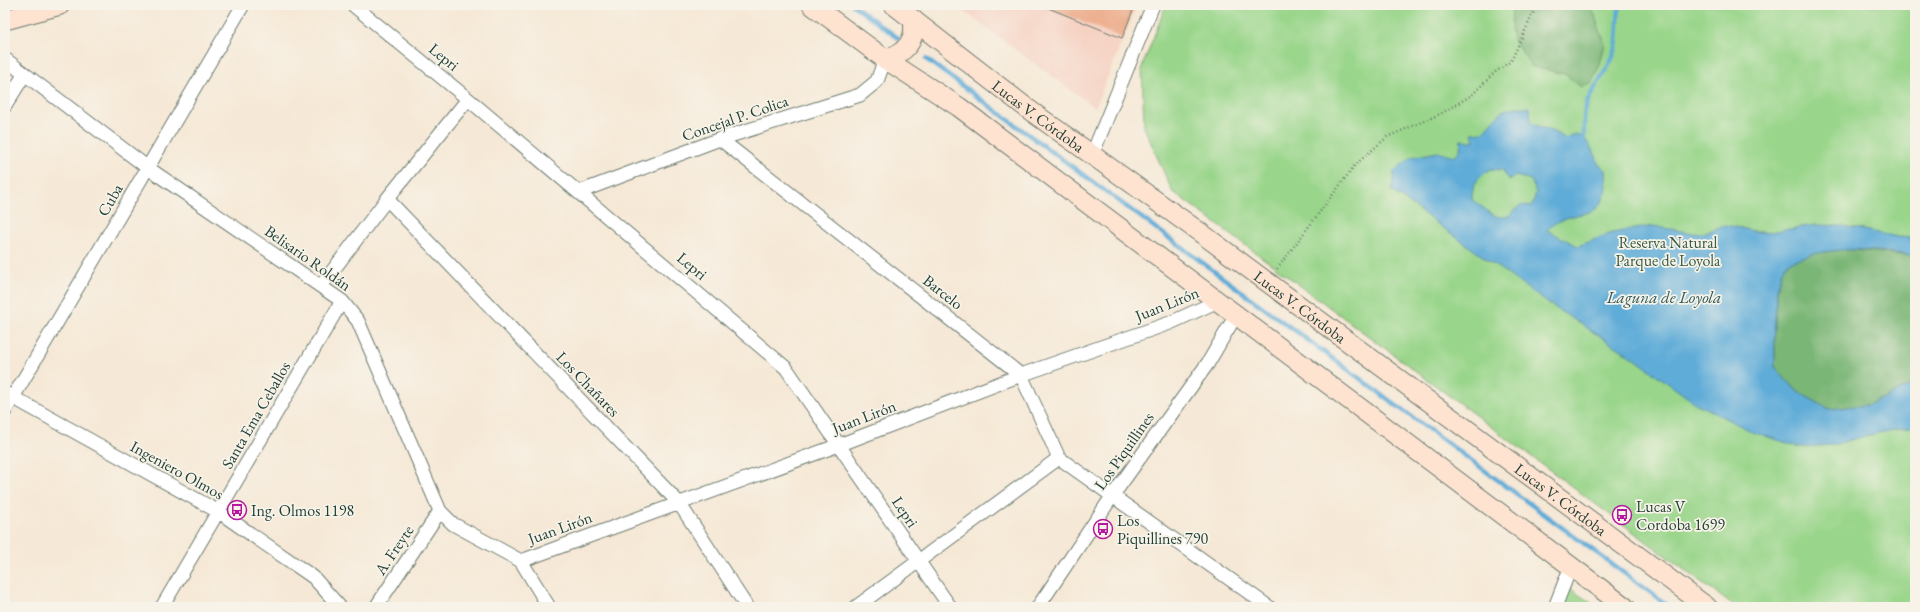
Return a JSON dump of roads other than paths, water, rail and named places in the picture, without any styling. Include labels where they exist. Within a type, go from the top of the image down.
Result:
[{"type":"main road","points":[[5,20],[60,5]]},
{"type":"main road","name":"Lucas V. Córdoba","points":[[894,5],[1028,109],[1707,607]]},
{"type":"main road","points":[[819,8],[885,59],[959,107],[1625,607]]},
{"type":"main road","points":[[885,59],[902,52],[912,41],[915,27],[913,19]]},
{"type":"street","name":"Cuba","points":[[5,411],[9,396],[148,168],[243,5]]},
{"type":"street","name":"Lepri","points":[[353,5],[579,192],[786,368],[950,607]]},
{"type":"street","points":[[1092,155],[1153,5]]},
{"type":"street","name":"Belisario Roldán","points":[[5,59],[24,75],[148,168],[342,301],[358,321],[440,511],[452,524],[521,561]]},
{"type":"street","name":"Concejal P. Colica","points":[[579,192],[720,139],[860,95],[877,81],[885,59]]},
{"type":"street","points":[[5,106],[24,75]]},
{"type":"street","points":[[320,286],[387,199],[468,99]]},
{"type":"street","name":"Barcelo","points":[[720,139],[1021,375],[1059,458]]},
{"type":"street","name":"Los Chañares","points":[[387,199],[679,503],[747,607]]},
{"type":"street","name":"Santa Ema Ceballos","points":[[162,607],[342,301]]},
{"type":"street","name":"Juan Lirón","points":[[521,561],[839,445],[1021,375],[1170,323],[1218,301]]},
{"type":"street","name":"Los Piquillines","points":[[1038,607],[1113,495],[1208,363],[1236,315]]},
{"type":"street","name":"Ingeniero Olmos","points":[[9,396],[219,512],[313,578],[340,607]]},
{"type":"street","points":[[856,607],[1059,458],[1270,607]]},
{"type":"street","name":"A. Freyte","points":[[376,607],[440,511]]},
{"type":"street","points":[[521,561],[549,607]]},
{"type":"street","points":[[1555,607],[1570,566]]},
{"type":"water","name":"Laguna de Loyola","points":[[1515,107],[1530,107],[1531,123],[1554,132],[1566,139],[1575,135],[1584,137],[1596,156],[1598,164],[1606,170],[1606,189],[1602,201],[1596,208],[1588,212],[1568,217],[1557,222],[1547,230],[1578,246],[1612,233],[1653,226],[1699,234],[1726,225],[1764,233],[1815,225],[1844,226],[1898,237],[1915,238],[1915,256],[1886,252],[1843,250],[1814,254],[1795,259],[1785,265],[1780,275],[1776,300],[1775,367],[1798,392],[1829,409],[1868,405],[1915,384],[1915,426],[1873,434],[1832,445],[1800,447],[1755,433],[1695,403],[1631,356],[1546,302],[1392,191],[1394,171],[1412,157],[1438,152],[1454,157],[1460,150],[1461,140],[1474,141],[1472,133],[1484,132],[1502,111]],"holes":[[[1491,169],[1503,170],[1505,176],[1509,180],[1516,176],[1531,180],[1536,193],[1532,205],[1520,206],[1510,215],[1499,217],[1490,213],[1472,200],[1472,194],[1479,178]]]},
{"type":"waterway","points":[[853,5],[898,38]]},
{"type":"waterway","points":[[1583,143],[1584,113],[1587,102],[1611,61],[1616,48],[1620,5]]},
{"type":"waterway","points":[[926,59],[1670,607]]},
{"type":"place","name":"Ing. Olmos 1198","points":[[237,510]]},
{"type":"place","name":"Lucas V Cordoba 1699","points":[[1622,515]]},
{"type":"place","name":"Los Piquillines 790","points":[[1103,529]]},
{"type":"park label","name":"Reserva Natural Parque de Loyola","points":[[1668,251]]}]
